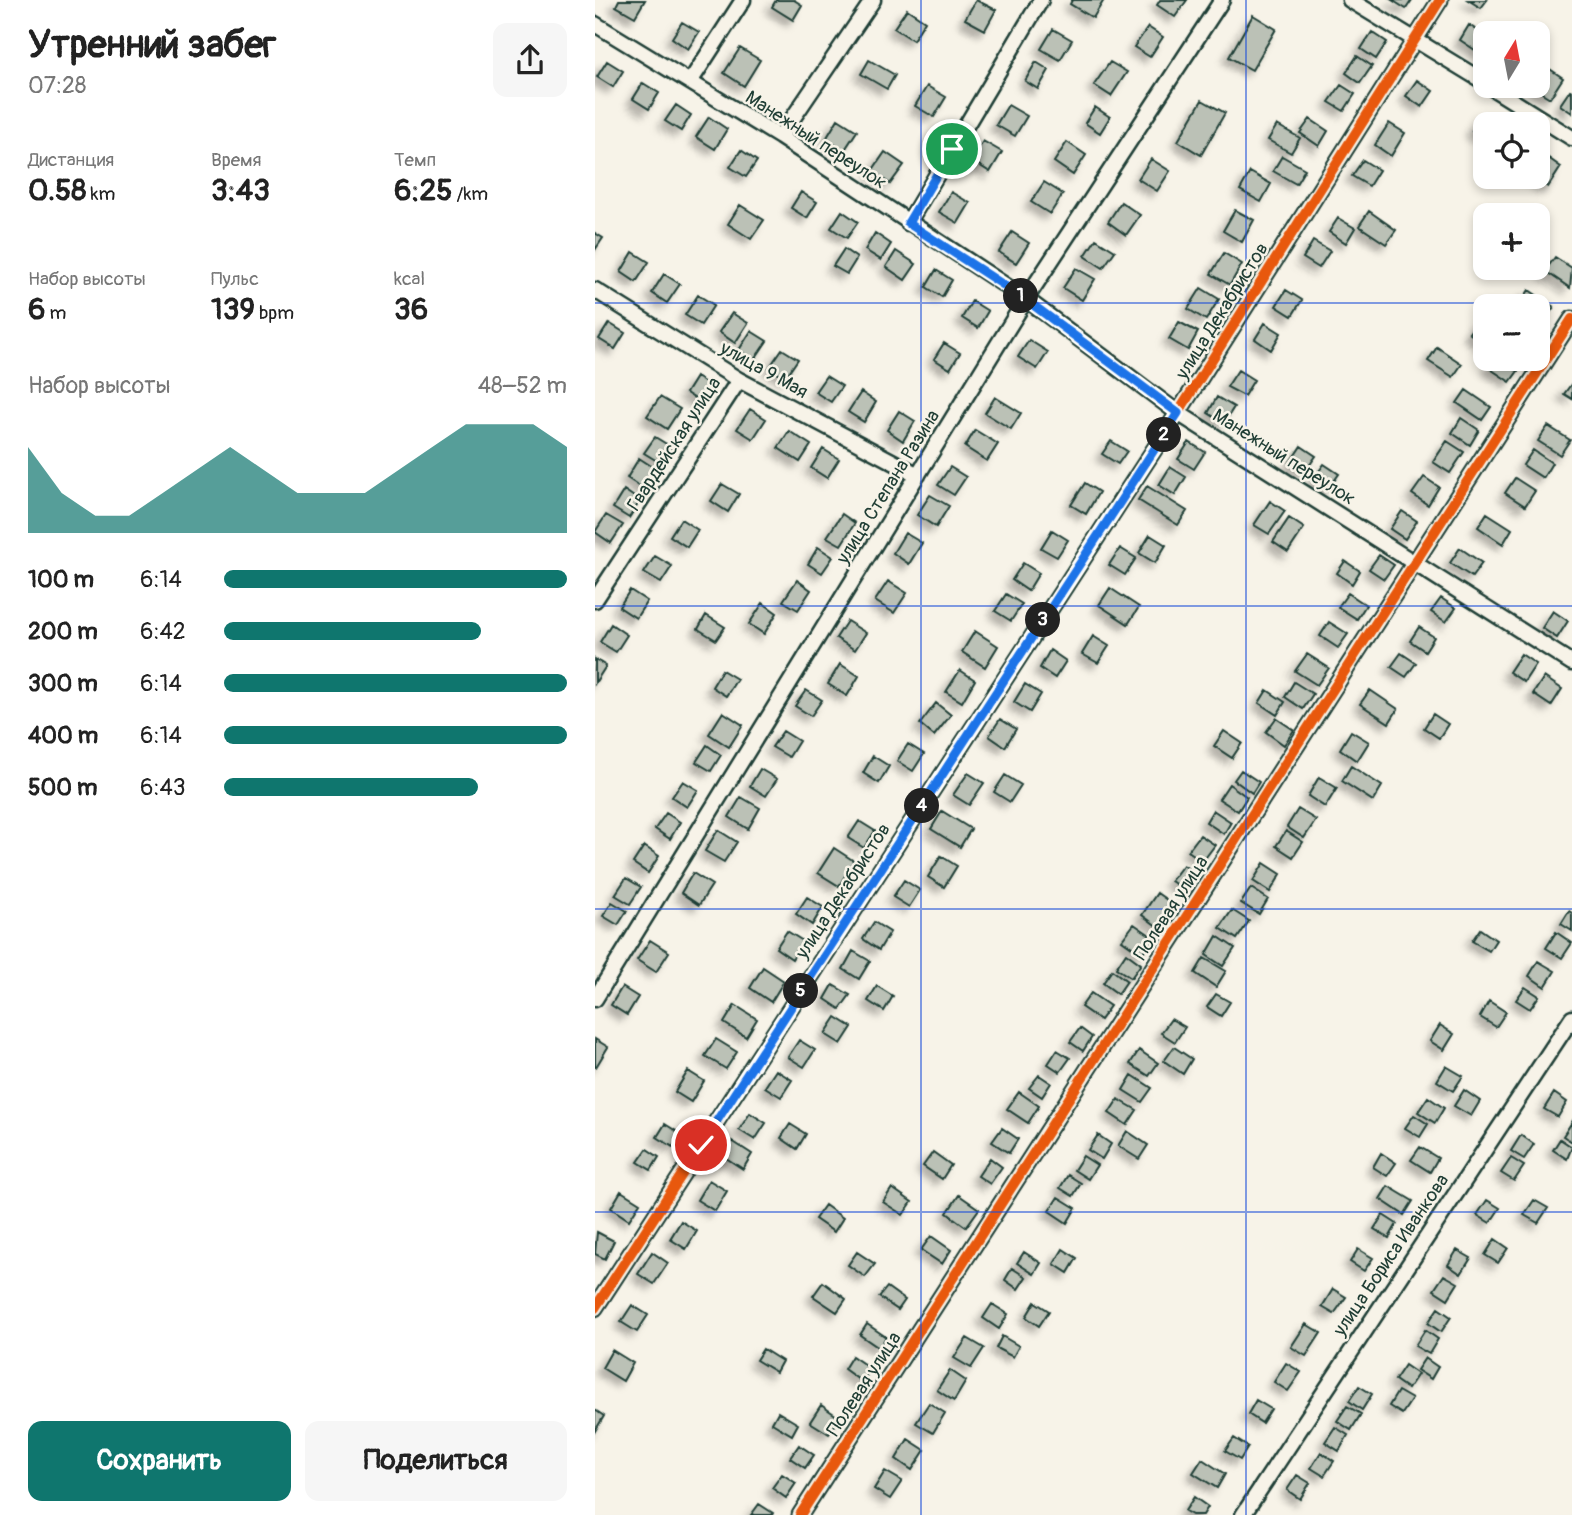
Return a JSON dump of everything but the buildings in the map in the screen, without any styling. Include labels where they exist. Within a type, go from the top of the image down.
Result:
[{"type":"street","points":[[690,82],[743,0]]},
{"type":"street","points":[[780,137],[873,0]]},
{"type":"street","points":[[908,223],[1041,0]]},
{"type":"street","name":"улица Степана Разина","points":[[595,999],[1025,299],[1222,0]]},
{"type":"street","points":[[1350,0],[1473,76]]},
{"type":"street","name":"улица Декабристов","points":[[595,1308],[1178,413],[1440,0]]},
{"type":"street","name":"Манежный переулок","points":[[595,24],[780,137],[1025,299],[1178,413],[1572,663]]},
{"type":"street","points":[[1508,98],[1572,138]]},
{"type":"street","name":"улица 9 Мая","points":[[595,290],[739,380],[918,475]]},
{"type":"street","name":"Полевая улица","points":[[800,1515],[1572,319]]},
{"type":"street","name":"Гвардейская улица","points":[[595,600],[739,380]]},
{"type":"street","name":"улица Бориса Иванкова","points":[[1243,1515],[1572,1018]]},
{"type":"cycle path","points":[[595,1308],[1178,413],[1440,0]]},
{"type":"cycle path","points":[[800,1515],[1572,319]]},
{"type":"route","points":[[701,1145],[1178,413],[1025,299],[908,223],[952,149]]}]
